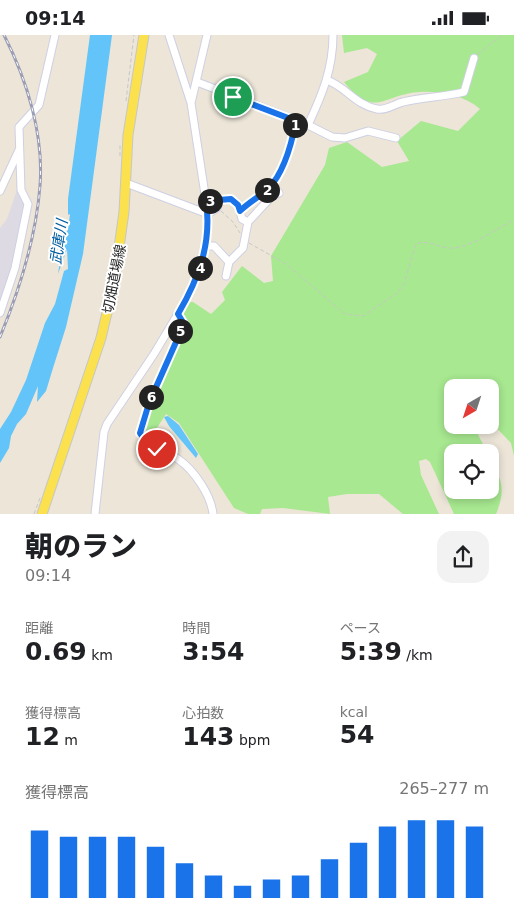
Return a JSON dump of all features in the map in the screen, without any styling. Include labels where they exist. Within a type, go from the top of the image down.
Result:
[{"type":"main road","name":"切畑道場線","points":[[42,514],[107,315],[122,238],[128,135],[144,35]]},
{"type":"street","points":[[0,313],[15,268],[28,204],[21,190],[19,127],[39,105],[55,35]]},
{"type":"street","points":[[95,514],[104,432],[107,424],[154,354],[178,314],[196,278],[206,246],[208,215],[191,103],[169,35]]},
{"type":"street","points":[[191,103],[206,35]]},
{"type":"street","points":[[308,125],[327,80],[333,56],[333,35]]},
{"type":"street","points":[[327,80],[341,86],[360,102],[376,109],[383,109],[410,100],[464,92],[474,58]]},
{"type":"street","points":[[197,82],[308,125],[332,137],[344,137],[368,131],[396,138]]},
{"type":"street","points":[[240,211],[268,189],[275,179],[293,139],[296,121]]},
{"type":"street","points":[[0,191],[20,150]]},
{"type":"street","points":[[126,183],[208,215]]},
{"type":"street","points":[[226,276],[230,262],[243,247],[248,222],[272,196],[279,193]]},
{"type":"street","points":[[206,201],[231,199],[238,205],[242,219],[248,222]]},
{"type":"street","points":[[208,215],[217,208]]},
{"type":"street","points":[[206,246],[214,246],[230,262]]},
{"type":"street","points":[[178,314],[184,324],[149,403],[140,433],[147,443],[177,458],[199,479],[213,514]]},
{"type":"path","points":[[126,104],[134,35]]},
{"type":"path","points":[[474,58],[502,35]]},
{"type":"path","points":[[120,156],[121,139]]},
{"type":"path","points":[[217,208],[233,222],[241,234]]},
{"type":"path","points":[[245,240],[286,264],[345,314],[356,317],[372,311],[396,294],[404,284],[416,244],[427,242],[436,246],[454,249],[514,220]]},
{"type":"path","points":[[34,514],[41,495]]},
{"type":"shaded area","points":[[18,187],[31,204],[11,285],[0,318],[0,228],[7,219]]},
{"type":"green space","points":[[342,35],[514,35],[514,456],[511,443],[499,430],[499,379],[444,379],[444,434],[478,434],[483,444],[444,444],[444,492],[430,462],[426,459],[419,461],[421,475],[439,514],[403,514],[379,494],[347,494],[328,497],[330,514],[283,508],[262,509],[260,514],[248,514],[234,508],[179,423],[166,414],[149,440],[142,434],[156,393],[185,325],[181,314],[187,302],[193,302],[211,314],[225,300],[222,292],[242,266],[264,283],[273,281],[271,256],[325,165],[329,148],[347,142],[382,167],[409,161],[397,141],[421,121],[458,131],[480,109],[467,100],[436,92],[407,94],[380,102],[363,100],[344,82],[368,72],[377,54],[367,48],[344,53]]},
{"type":"green space","points":[[499,477],[502,491],[496,514],[454,514],[447,499],[499,499]]},
{"type":"water","points":[[90,35],[112,35],[83,254],[66,327],[46,391],[37,402],[38,386],[26,414],[17,424],[11,436],[9,448],[0,463],[0,429],[11,412],[26,380],[45,323],[55,304],[64,271],[68,269],[67,249],[58,274],[64,234],[68,230],[70,214],[68,215],[68,199]]},
{"type":"water","points":[[168,416],[179,425],[198,454],[196,458],[169,426],[164,417]]},
{"type":"railway","points":[[0,337],[14,301],[31,244],[38,205],[41,167],[36,128],[27,89],[4,35]]},
{"type":"route","points":[[157,449],[147,443],[140,433],[149,403],[184,324],[178,314],[203,260],[208,215],[206,201],[231,199],[238,205],[240,211],[249,202],[268,189],[280,169],[293,139],[296,121],[233,97]]},
{"type":"water label","name":"武庫川","points":[[59,242]]}]
